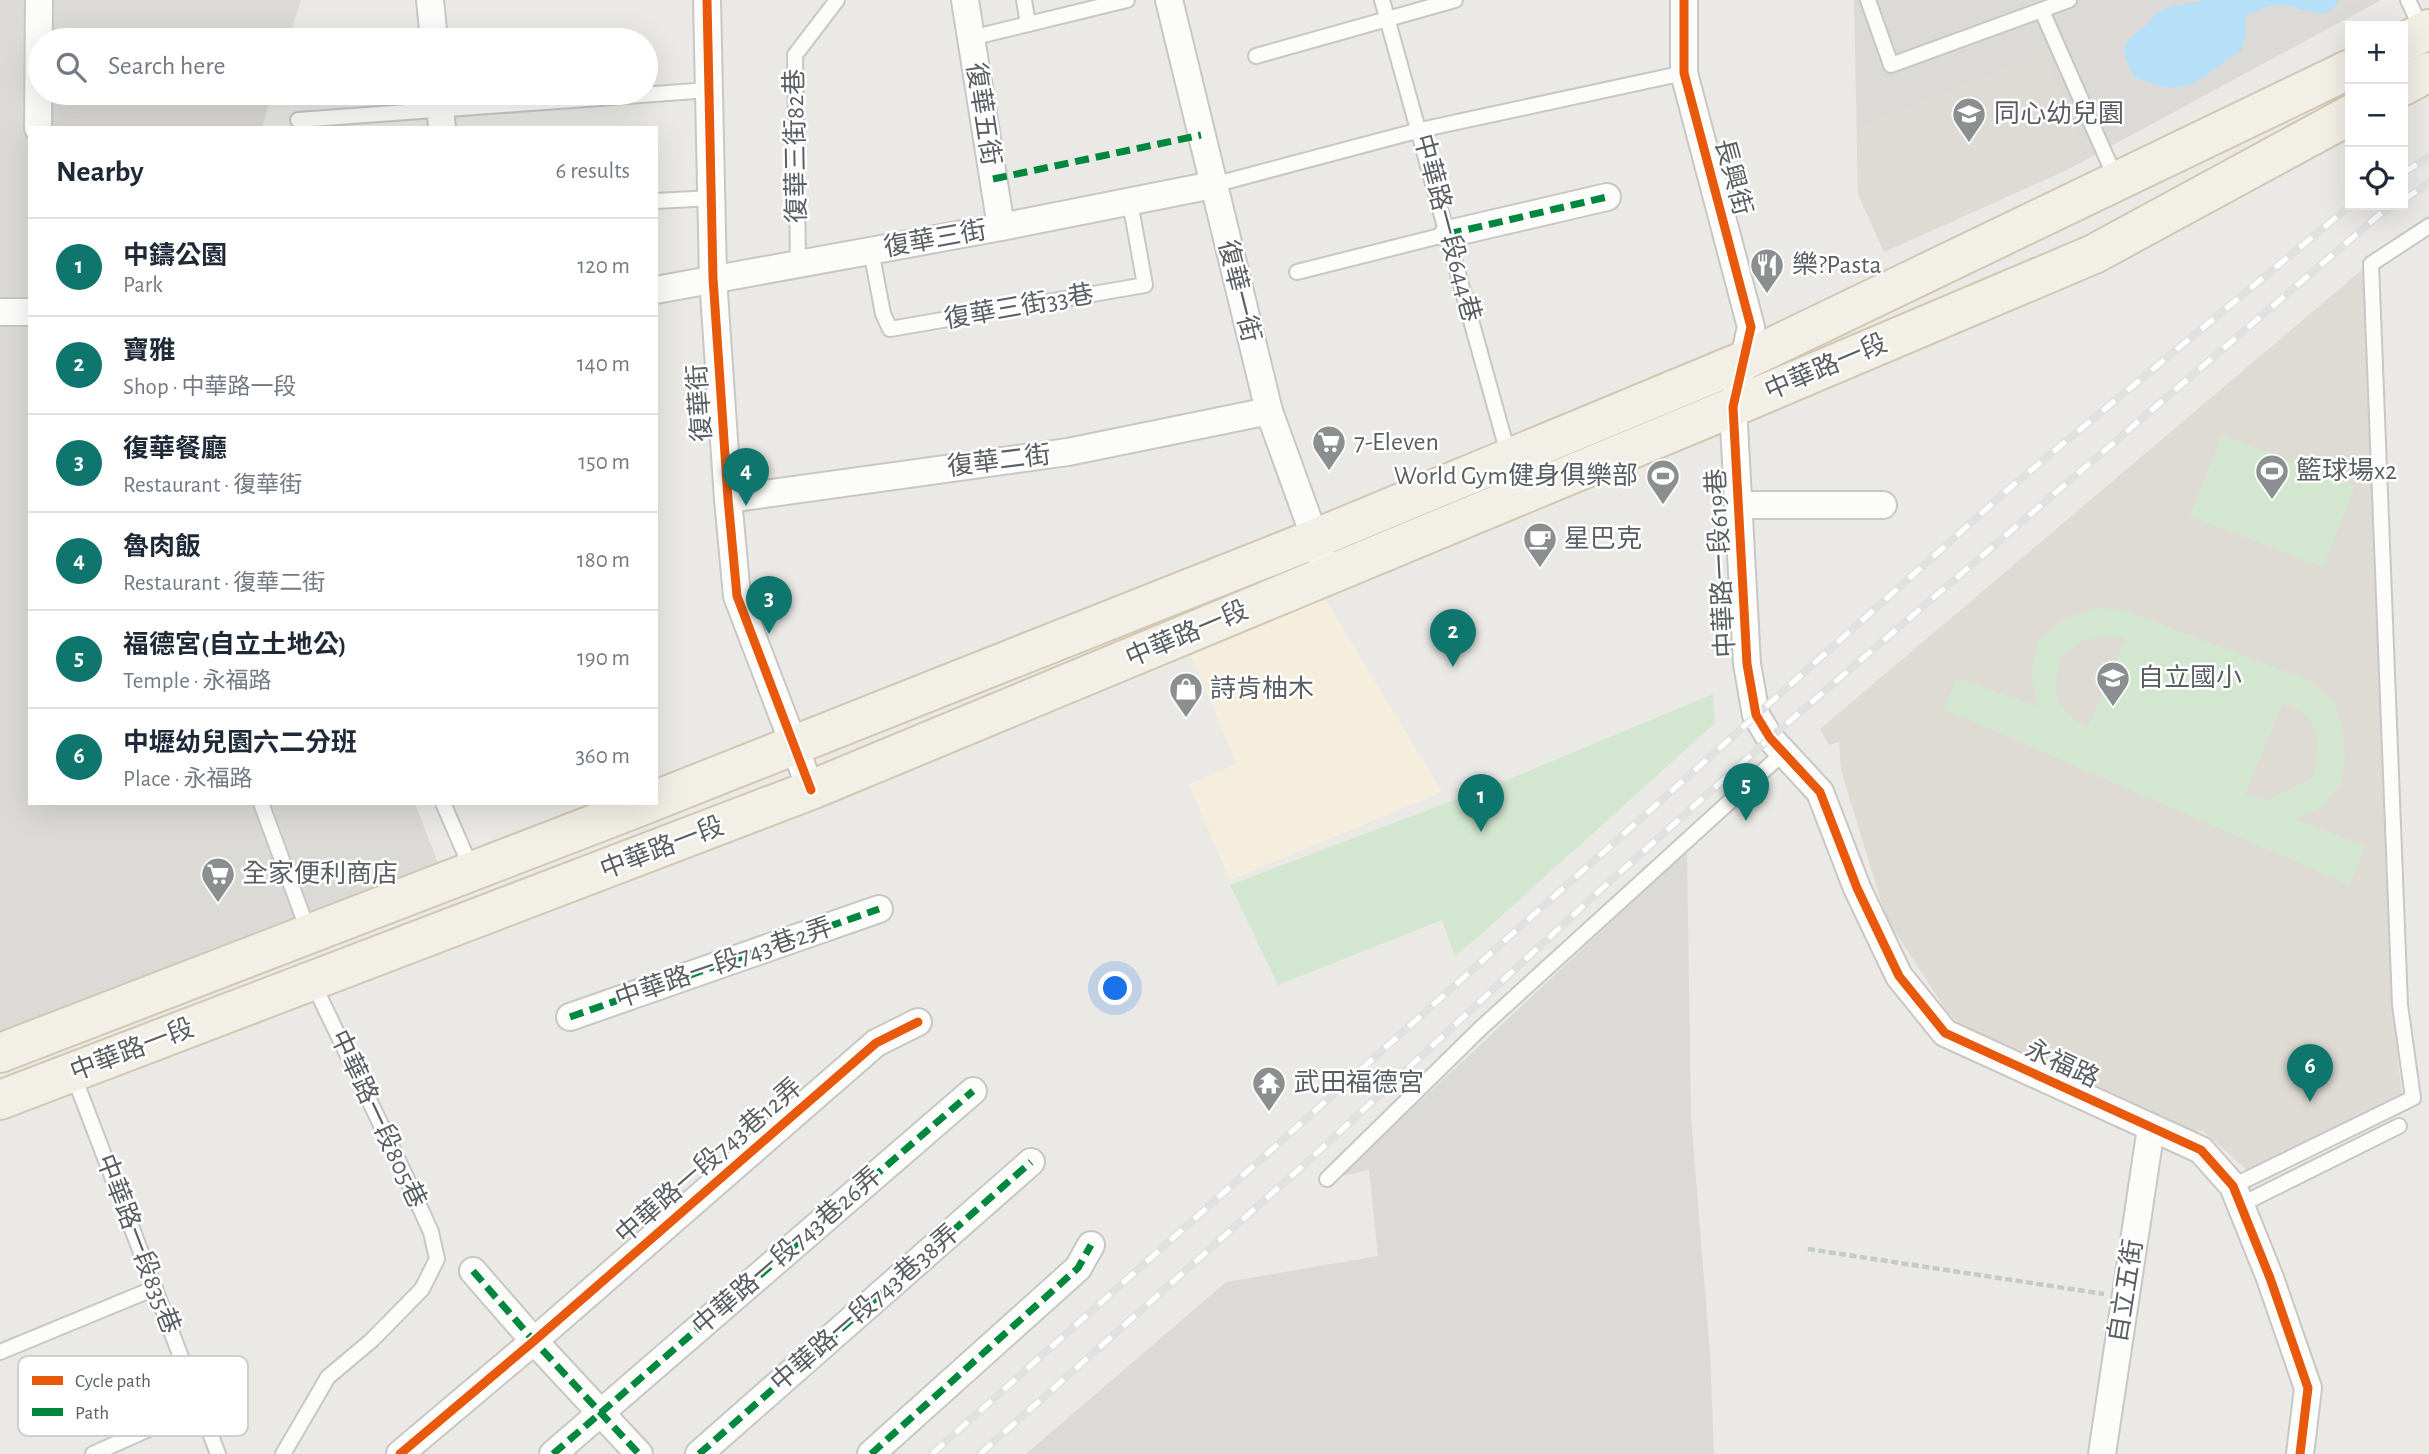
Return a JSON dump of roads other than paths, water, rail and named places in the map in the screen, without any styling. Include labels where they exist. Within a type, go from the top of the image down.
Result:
[{"type":"main road","name":"中華路一段","points":[[658,799],[1314,539],[1741,362],[2345,71]]},
{"type":"main road","points":[[2407,84],[2429,72]]},
{"type":"main road","name":"中華路一段","points":[[0,1100],[811,790],[1732,407],[2094,254],[2345,118]]},
{"type":"main road","name":"中華路一段","points":[[0,1053],[644,805]]},
{"type":"street","points":[[39,0],[39,28]]},
{"type":"street","points":[[430,0],[433,28]]},
{"type":"street","name":"復華街","points":[[707,0],[713,278],[727,499],[737,596],[811,790]]},
{"type":"street","name":"復華五街","points":[[965,0],[1001,227]]},
{"type":"street","name":"復華一街","points":[[1169,0],[1269,411],[1314,539],[1330,574]]},
{"type":"street","name":"長興街","points":[[1684,0],[1684,73],[1751,327],[1732,407]]},
{"type":"street","points":[[38,105],[38,126]]},
{"type":"street","name":"復華三街","points":[[658,290],[1213,185]]},
{"type":"street","points":[[1448,234],[1608,197]]},
{"type":"street","points":[[0,312],[28,312]]},
{"type":"street","name":"中華路一段619巷","points":[[1732,407],[1747,664],[1756,715]]},
{"type":"street","name":"復華二街","points":[[727,499],[1068,452],[1269,411]]},
{"type":"street","points":[[1738,505],[1883,505]]},
{"type":"street","name":"永福路","points":[[1756,715],[1770,738],[1820,792],[1857,888],[1899,976],[1945,1033],[2201,1150],[2236,1196],[2270,1278],[2308,1388],[2300,1454]]},
{"type":"street","name":"中華路一段743巷2弄","points":[[570,1017],[879,909]]},
{"type":"street","name":"中華路一段743巷12弄","points":[[400,1454],[876,1044],[918,1022]]},
{"type":"street","name":"中華路一段743巷26弄","points":[[553,1454],[973,1091]]},
{"type":"street","name":"自立五街","points":[[2102,1454],[2151,1128]]},
{"type":"street","name":"中華路一段743巷38弄","points":[[699,1454],[1031,1161]]},
{"type":"street","points":[[871,1454],[1078,1268],[1091,1244]]},
{"type":"street","points":[[473,1271],[639,1454]]},
{"type":"lane","name":"復華三街82巷","points":[[798,264],[795,55],[837,0]]},
{"type":"lane","points":[[1024,0],[1028,24]]},
{"type":"lane","points":[[971,38],[1127,0]]},
{"type":"lane","name":"中華路一段644巷","points":[[1382,0],[1509,457]]},
{"type":"lane","points":[[1256,57],[1455,0]]},
{"type":"lane","points":[[1868,0],[1891,65],[2069,0]]},
{"type":"lane","points":[[2042,11],[2117,181]]},
{"type":"lane","points":[[1213,185],[1420,130],[1684,73]]},
{"type":"lane","points":[[658,94],[709,90]]},
{"type":"lane","points":[[298,120],[507,105]]},
{"type":"lane","points":[[658,201],[712,198]]},
{"type":"lane","name":"復華三街33巷","points":[[871,250],[883,314],[890,329],[1144,285],[1129,202]]},
{"type":"lane","points":[[2236,1196],[2413,1098],[2399,991],[2371,264],[2429,226]]},
{"type":"lane","points":[[1297,272],[1448,234]]},
{"type":"lane","points":[[1327,1179],[1482,1027],[1783,753]]},
{"type":"lane","points":[[262,805],[310,934]]},
{"type":"lane","points":[[444,805],[472,871]]},
{"type":"lane","name":"中華路一段805巷","points":[[283,1454],[328,1377],[372,1340],[422,1289],[437,1259],[431,1232],[412,1189],[312,981]]},
{"type":"lane","name":"中華路一段835巷","points":[[73,1073],[181,1356]]},
{"type":"lane","points":[[2236,1196],[2399,1126]]},
{"type":"lane","points":[[0,1352],[155,1288]]},
{"type":"lane","points":[[93,1454],[133,1436]]},
{"type":"lane","name":"中華路一段835巷","points":[[211,1436],[218,1454]]},
{"type":"water","points":[[2205,0],[2339,0],[2327,12],[2273,5],[2244,16],[2246,30],[2242,50],[2210,73],[2183,87],[2169,88],[2136,78],[2125,54],[2131,37],[2162,10]]},
{"type":"railway","points":[[2408,170],[2429,157]]},
{"type":"railway","points":[[2408,197],[2429,183]]},
{"type":"railway","points":[[932,1454],[2012,486],[2345,210]]},
{"type":"railway","points":[[980,1454],[1306,1163],[1597,893],[1770,738],[2387,210]]},
{"type":"place","name":"同心幼兒園","points":[[1969,144]]},
{"type":"place","name":"樂?Pasta","points":[[1767,295]]},
{"type":"place","name":"7-Eleven","points":[[1329,472]]},
{"type":"place","name":"籃球場x2","points":[[2272,501]]},
{"type":"place","name":"魯肉飯","points":[[746,506]]},
{"type":"place","name":"World Gym健身俱樂部","points":[[1663,506]]},
{"type":"place","name":"星巴克","points":[[1540,569]]},
{"type":"place","name":"復華餐廳","points":[[769,634]]},
{"type":"place","name":"寶雅","points":[[1453,667]]},
{"type":"place","name":"自立國小","points":[[2113,708]]},
{"type":"place","name":"詩肯柚木","points":[[1186,719]]},
{"type":"place","name":"福德宮(自立土地公)","points":[[1746,821]]},
{"type":"place","name":"中鑄公園","points":[[1481,832]]},
{"type":"place","name":"全家便利商店","points":[[218,904]]},
{"type":"place","name":"中壢幼兒園六二分班","points":[[2310,1102]]},
{"type":"place","name":"武田福德宮","points":[[1269,1113]]}]
